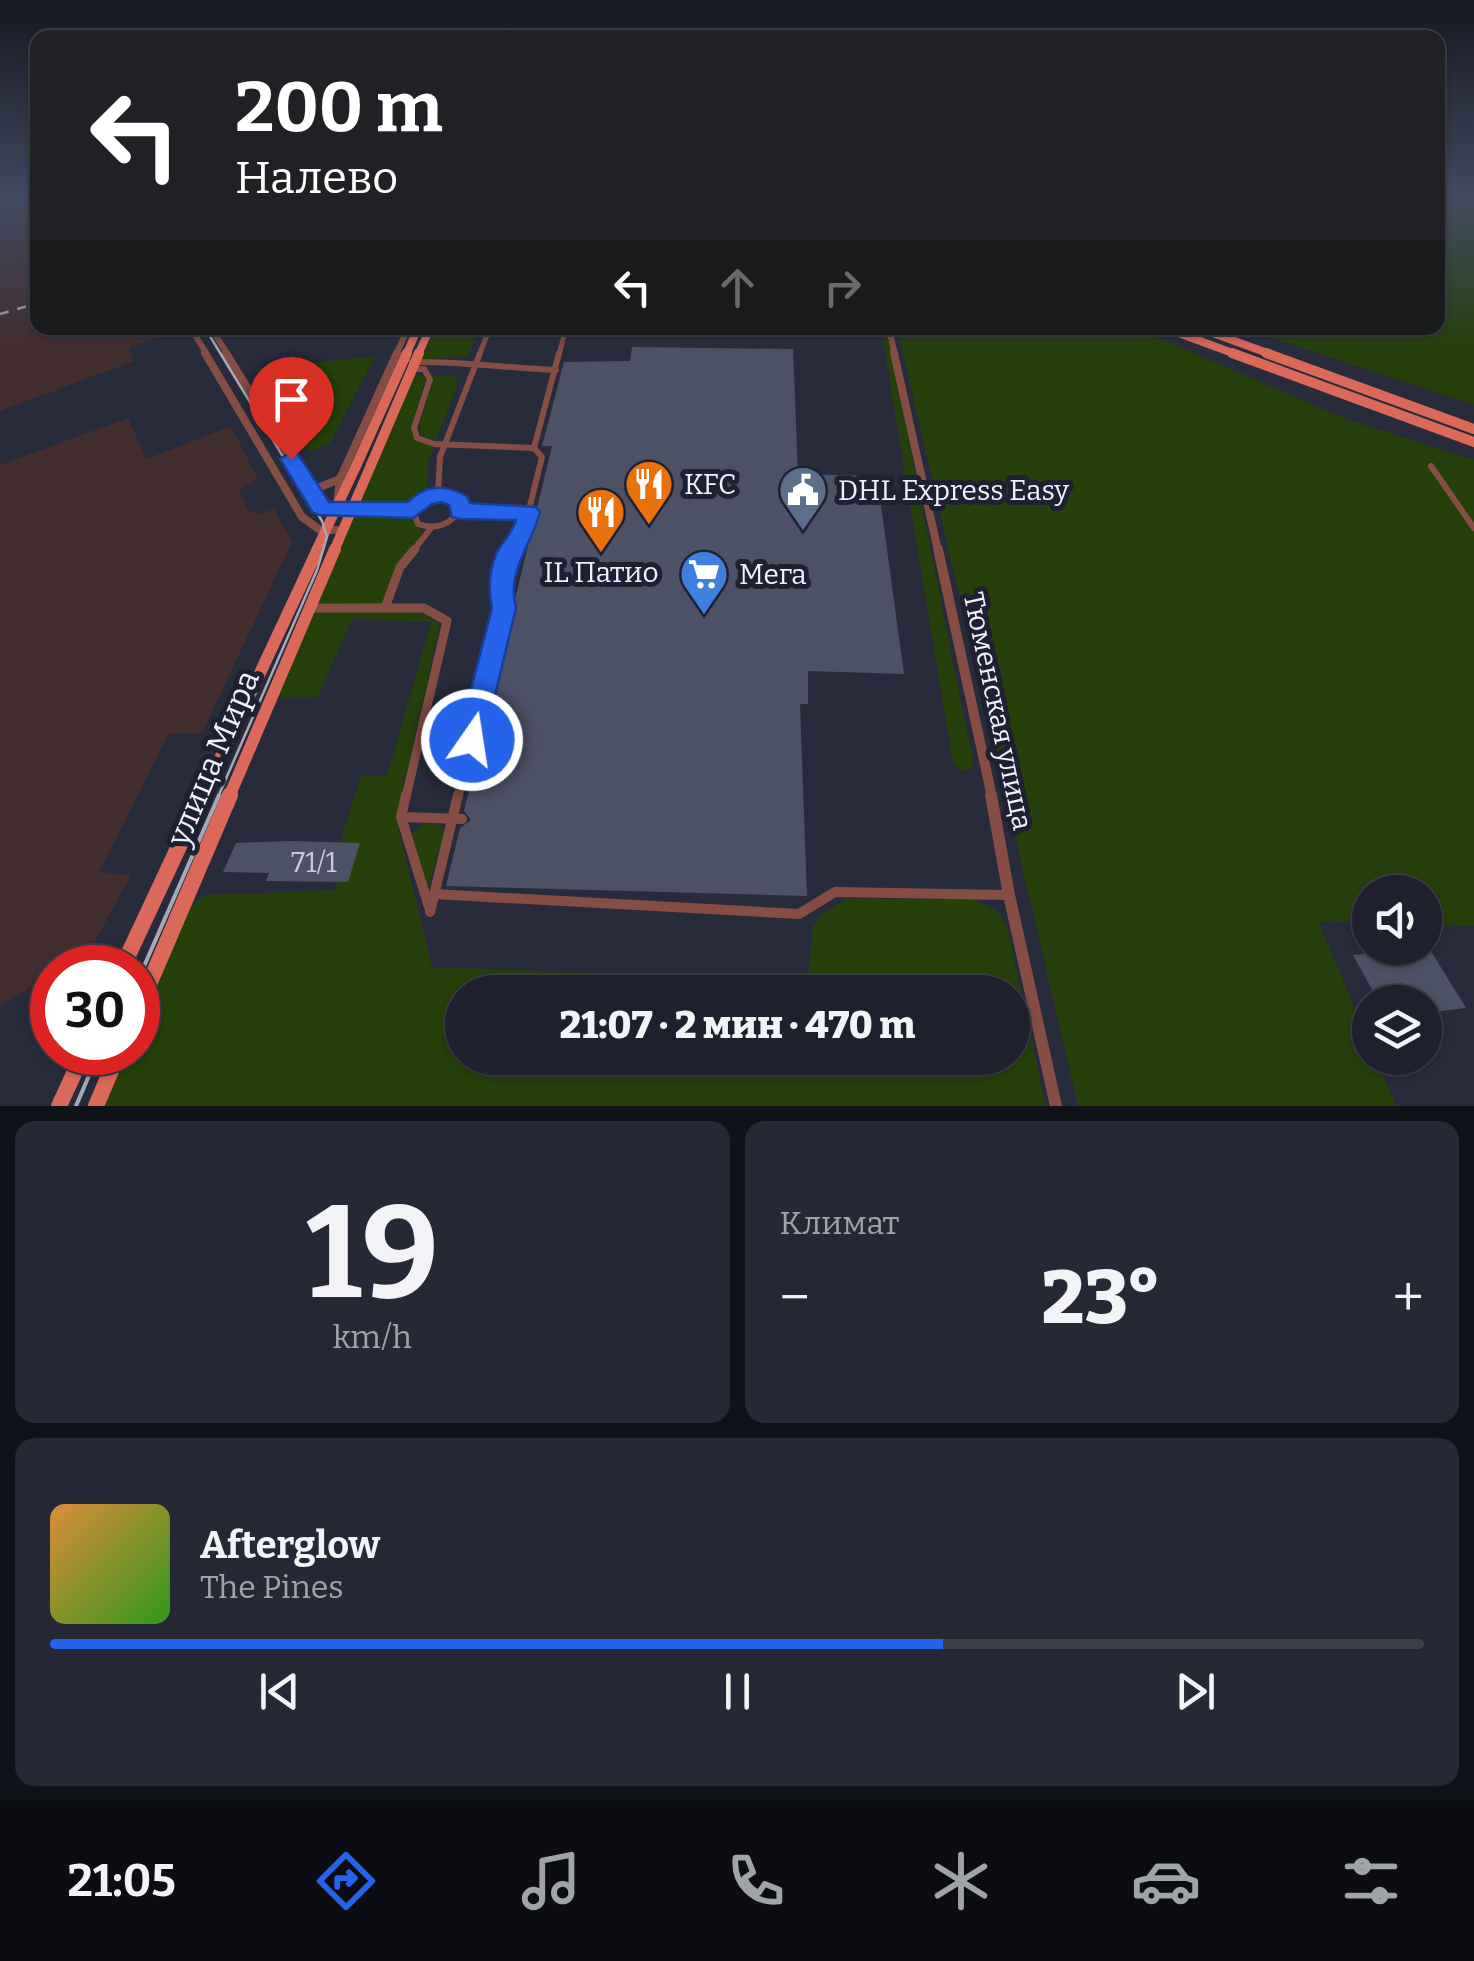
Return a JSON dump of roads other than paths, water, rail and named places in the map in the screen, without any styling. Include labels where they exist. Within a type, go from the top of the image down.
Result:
[{"type":"main road","name":"улица Мира","points":[[133,945],[415,335]]},
{"type":"main road","name":"улица Мира","points":[[160,959],[427,335]]},
{"type":"main road","points":[[1184,335],[1474,442]]},
{"type":"main road","points":[[1218,335],[1474,428]]},
{"type":"main road","points":[[60,1106],[74,1075]]},
{"type":"main road","points":[[96,1106],[109,1075]]},
{"type":"street","points":[[195,335],[302,517],[326,531],[343,530]]},
{"type":"street","points":[[215,335],[320,507],[413,510],[425,498],[438,494],[456,498],[460,511]]},
{"type":"street","points":[[336,508],[340,479],[405,335]]},
{"type":"street","points":[[438,494],[438,463],[487,335]]},
{"type":"street","points":[[534,448],[564,335]]},
{"type":"street","name":"Тюменская улица","points":[[891,335],[1056,1106]]},
{"type":"street","points":[[390,365],[475,361],[488,367],[556,370]]},
{"type":"street","points":[[215,369],[232,362]]},
{"type":"street","points":[[310,608],[424,608],[447,621],[401,817],[430,912],[458,819],[504,608],[500,593],[508,553],[522,538],[542,457],[534,448],[426,443],[416,434],[429,372],[390,365]]},
{"type":"street","points":[[1431,466],[1474,528]]},
{"type":"street","points":[[310,491],[340,479]]},
{"type":"street","points":[[413,510],[418,524],[430,528],[445,524],[460,511],[529,512]]},
{"type":"street","points":[[384,608],[400,567],[430,528]]},
{"type":"street","points":[[401,817],[458,819]]},
{"type":"street","points":[[434,894],[799,914],[835,892],[1008,895]]},
{"type":"tram line","points":[[209,335],[322,521],[327,537],[317,570],[218,797]]},
{"type":"tram line","points":[[153,945],[219,795]]},
{"type":"tram line","points":[[76,1106],[89,1075]]},
{"type":"railway","points":[[0,314],[30,305]]},
{"type":"place","name":"KFC","points":[[649,526]]},
{"type":"place","name":"DHL Express Easy","points":[[803,532]]},
{"type":"place","name":"IL Патио","points":[[601,554]]},
{"type":"place","name":"Мега","points":[[704,616]]}]
